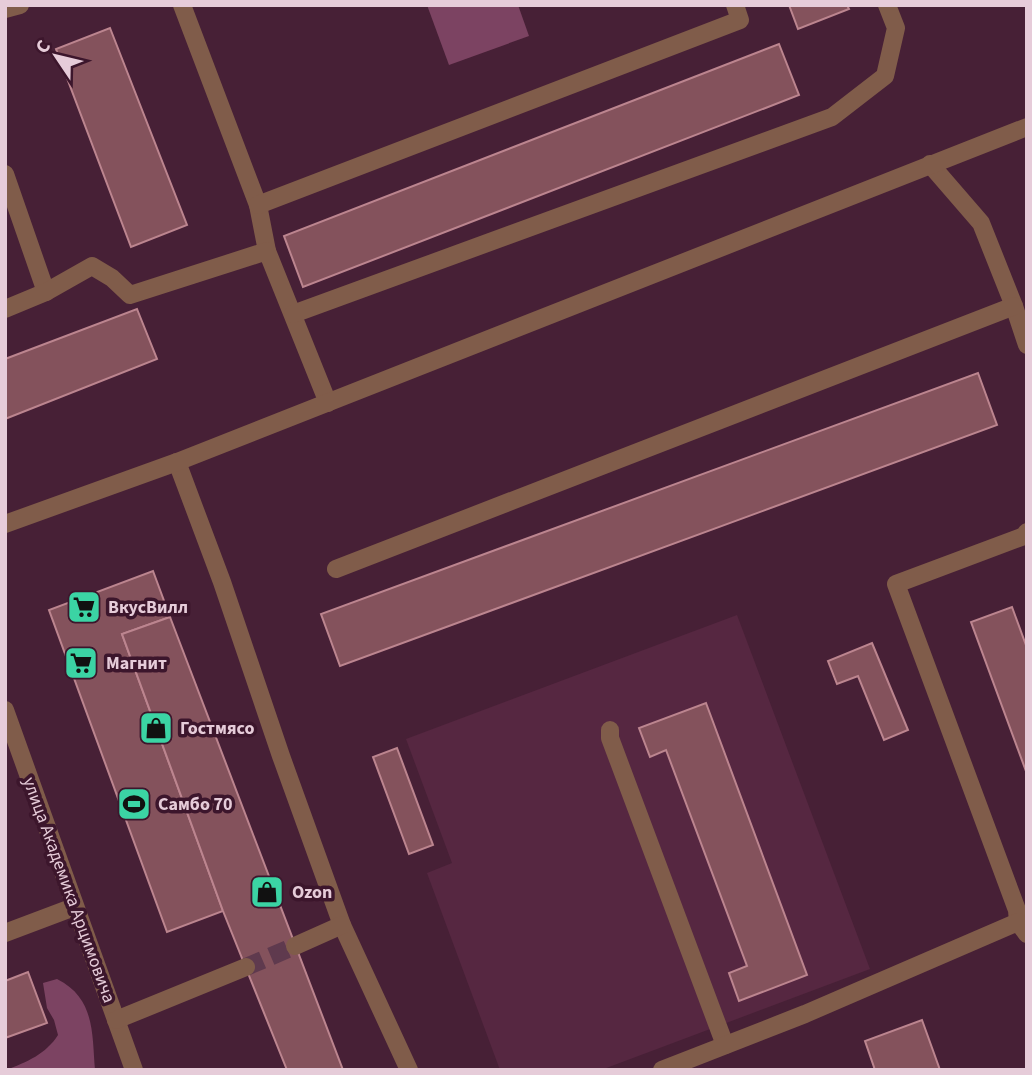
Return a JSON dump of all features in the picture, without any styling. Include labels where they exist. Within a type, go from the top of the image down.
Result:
[{"type":"street","points":[[5,9],[20,5]]},
{"type":"street","points":[[183,5],[258,205],[267,251],[328,403]]},
{"type":"street","points":[[258,205],[740,20],[735,5]]},
{"type":"street","points":[[293,314],[832,117],[885,76],[896,28],[887,5]]},
{"type":"street","points":[[5,524],[177,462],[1027,127]]},
{"type":"street","points":[[930,164],[981,223],[1027,345]]},
{"type":"street","points":[[5,174],[46,292]]},
{"type":"street","points":[[5,309],[46,292],[92,266],[112,278],[130,295],[267,251]]},
{"type":"street","points":[[336,569],[1014,306]]},
{"type":"street","points":[[177,462],[222,582],[342,925],[409,1070]]},
{"type":"street","points":[[662,1070],[1022,928],[896,584],[1024,536],[1027,532]]},
{"type":"street","name":"улица Академика Арцимовича","points":[[5,710],[134,1070]]},
{"type":"street","points":[[610,730],[610,738],[725,1045]]},
{"type":"street","points":[[5,933],[74,907]]},
{"type":"street","points":[[295,946],[342,925]]},
{"type":"street","points":[[116,1020],[246,967]]},
{"type":"shaded area","points":[[427,5],[518,5],[529,36],[449,65]]},
{"type":"shaded area","points":[[737,615],[870,969],[601,1070],[500,1070],[427,873],[452,863],[406,739]]},
{"type":"shaded area","points":[[57,979],[79,996],[85,1006],[92,1030],[95,1070],[6,1070],[42,1052],[58,1035],[47,1008],[43,983]]},
{"type":"building","points":[[789,5],[847,5],[849,9],[798,29]]},
{"type":"building","points":[[110,28],[187,225],[131,247],[56,49]]},
{"type":"building","points":[[779,44],[799,95],[303,287],[284,236]]},
{"type":"building","points":[[137,309],[157,359],[5,419],[5,359]]},
{"type":"building","points":[[978,373],[997,425],[340,666],[321,614]]},
{"type":"building","points":[[153,571],[170,617],[122,634],[223,911],[167,932],[49,610]]},
{"type":"building","points":[[1012,607],[1027,648],[1027,774],[971,622]]},
{"type":"building","points":[[170,617],[343,1070],[287,1070],[223,911],[122,634]]},
{"type":"building","points":[[872,643],[908,730],[884,740],[858,676],[837,684],[828,661]]},
{"type":"building","points":[[706,703],[807,975],[739,1001],[729,973],[747,966],[666,750],[650,757],[639,728]]},
{"type":"building","points":[[397,748],[433,845],[409,854],[373,757]]},
{"type":"building","points":[[28,972],[47,1023],[5,1038],[5,981]]},
{"type":"building","points":[[922,1020],[940,1070],[875,1070],[865,1041]]},
{"type":"tunnel","points":[[246,967],[295,946]]},
{"type":"place","name":"ВкусВилл","points":[[84,607]]},
{"type":"place","name":"Магнит","points":[[81,663]]},
{"type":"place","name":"Гостмясо","points":[[156,728]]},
{"type":"place","name":"Самбо 70","points":[[134,804]]},
{"type":"place","name":"Ozon","points":[[267,892]]}]
